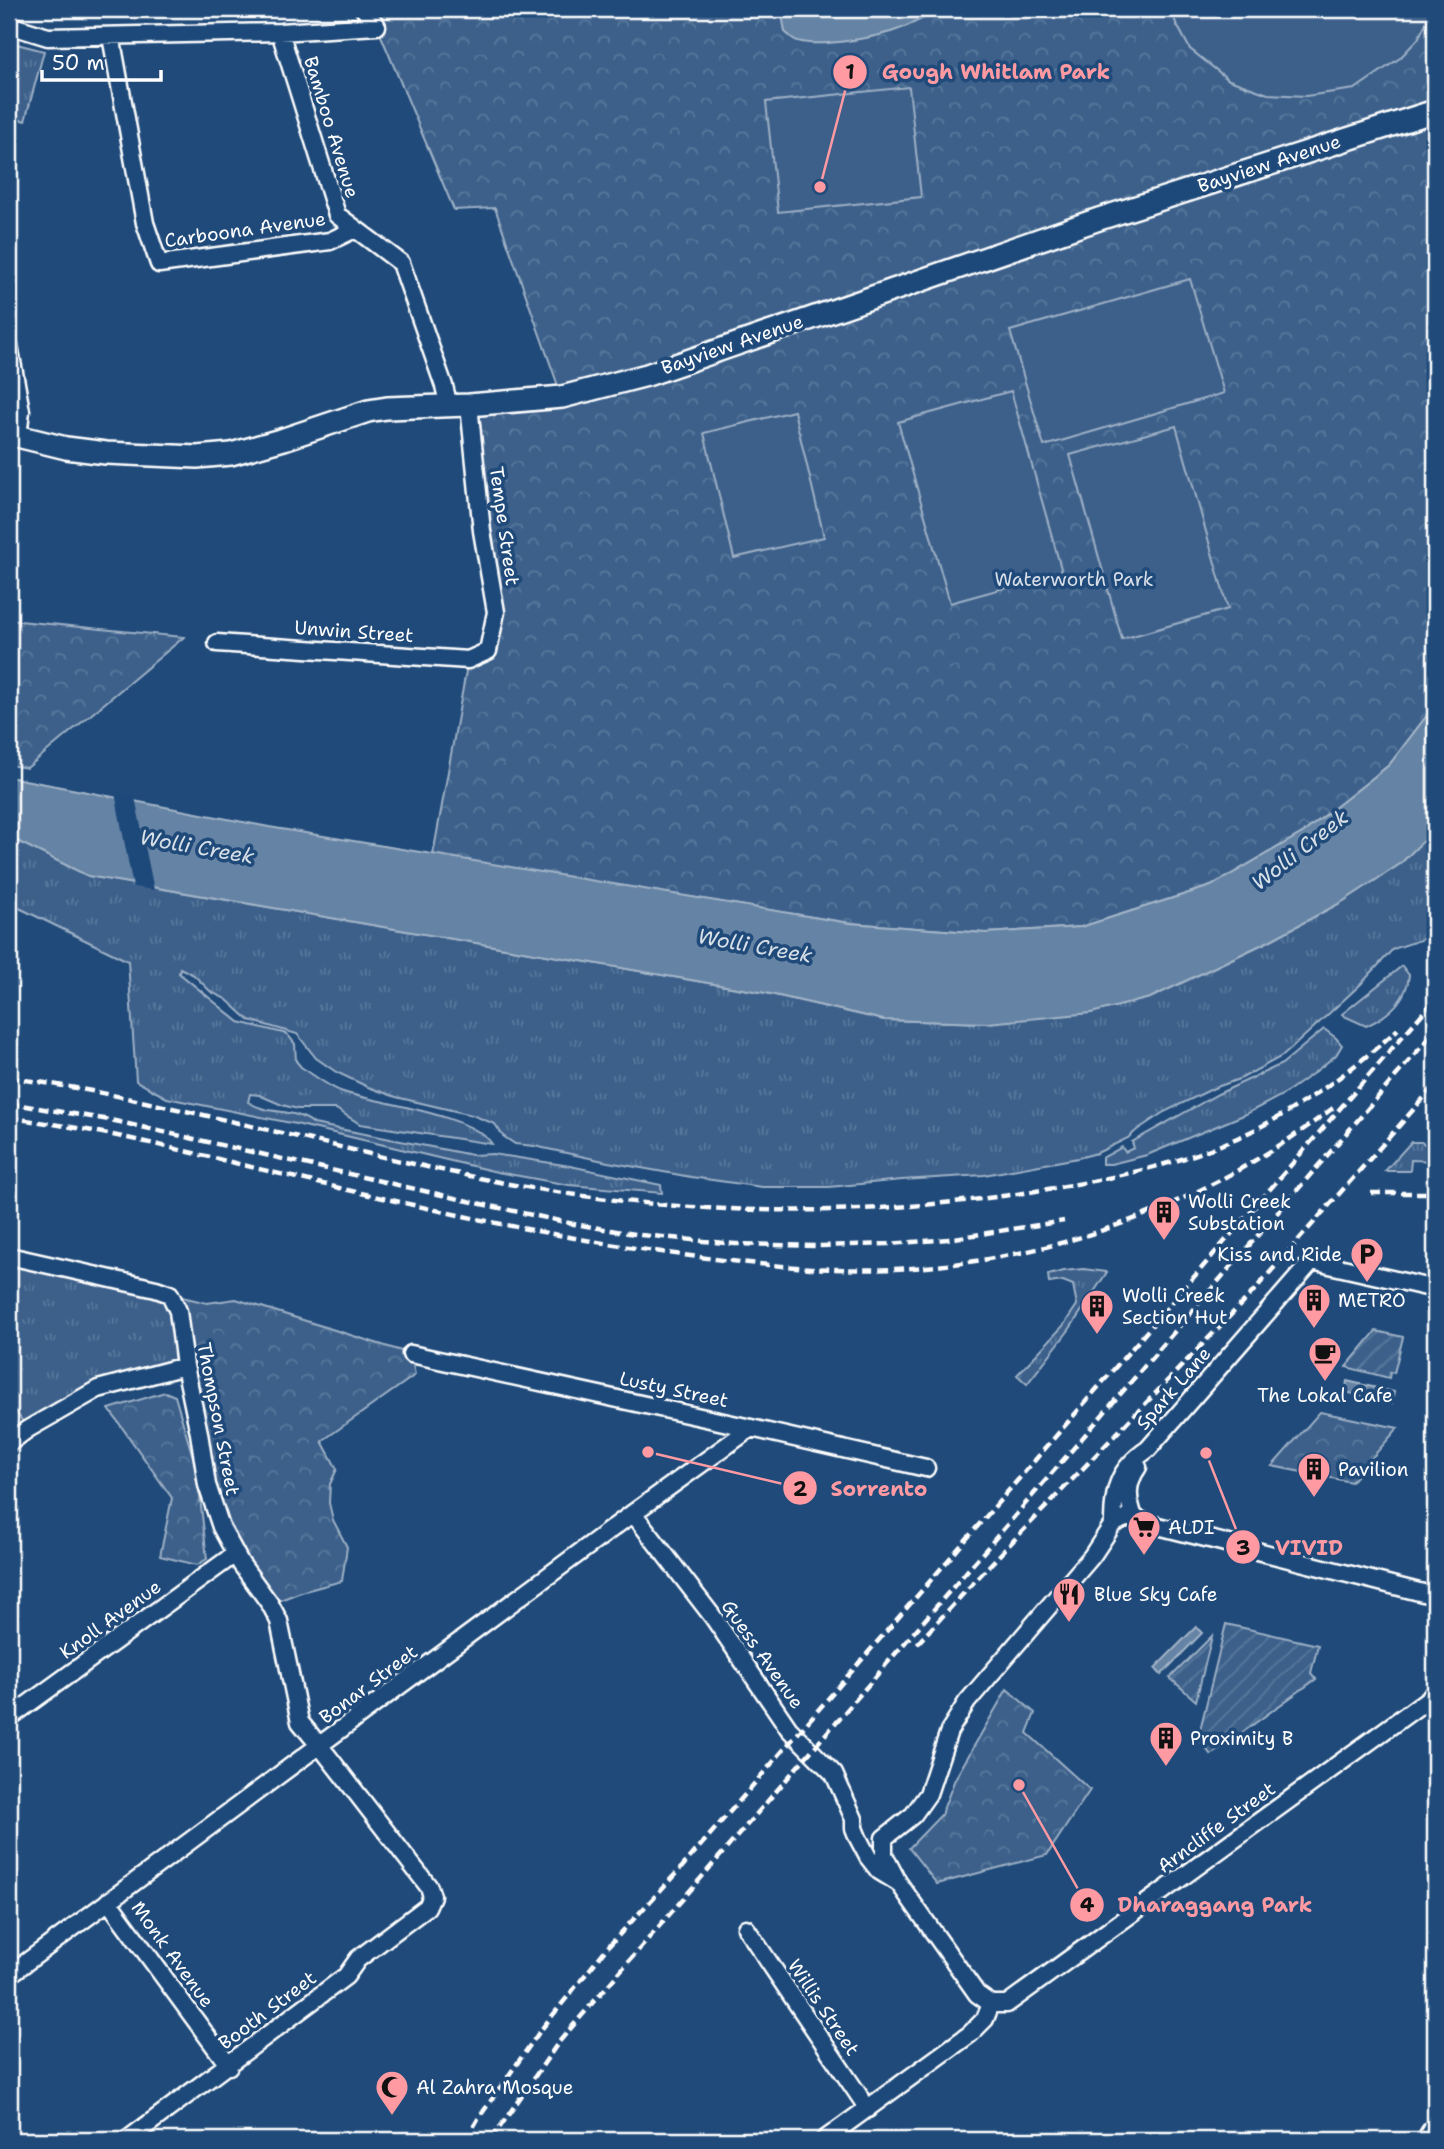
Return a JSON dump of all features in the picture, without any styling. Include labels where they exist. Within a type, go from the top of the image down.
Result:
[{"type":"highway","points":[[1432,2140],[1435,2135]]},
{"type":"main road","name":"Bayview Avenue","points":[[13,435],[66,448],[106,453],[197,457],[231,454],[368,411],[562,397],[646,375],[1087,223],[1435,111]]},
{"type":"street","points":[[9,26],[48,37],[280,32],[377,26],[364,9]]},
{"type":"street","name":"Bamboo Avenue","points":[[280,32],[337,215],[401,262],[444,386],[459,406]]},
{"type":"street","name":"Carboona Avenue","points":[[111,36],[145,223],[159,264],[330,241],[355,229]]},
{"type":"street","points":[[9,345],[21,411],[13,435]]},
{"type":"street","name":"Tempe Street","points":[[459,406],[496,612],[488,651]]},
{"type":"street","name":"Unwin Street","points":[[217,643],[468,660],[488,651]]},
{"type":"street","name":"Thompson Street","points":[[9,1256],[170,1294],[178,1311],[185,1366],[207,1485],[221,1527],[235,1554],[279,1621],[300,1722],[429,1887],[432,1896],[427,1907]]},
{"type":"street","name":"Spark Lane","points":[[1113,1524],[1118,1481],[1138,1455],[1148,1449],[1312,1261],[1435,1289]]},
{"type":"street","name":"Lusty Street","points":[[411,1354],[926,1468]]},
{"type":"street","points":[[9,1443],[28,1429],[98,1390],[185,1366]]},
{"type":"street","name":"Bonar Street","points":[[9,1975],[751,1428]]},
{"type":"street","name":"Spark Lane","points":[[1134,1517],[1129,1502],[1129,1482],[1148,1449]]},
{"type":"street","name":"Guess Avenue","points":[[633,1513],[713,1618],[789,1729],[834,1774],[854,1819],[854,1828],[869,1857],[879,1871],[898,1882]]},
{"type":"street","points":[[854,1819],[866,1831],[884,1838],[913,1815],[928,1794],[949,1731],[967,1702],[1092,1556],[1113,1524],[1123,1519],[1134,1517],[1150,1524],[1435,1596]]},
{"type":"street","name":"Knoll Avenue","points":[[9,1717],[235,1554]]},
{"type":"street","name":"Arncliffe Street","points":[[991,2004],[1007,2004],[1018,1997],[1435,1694]]},
{"type":"street","name":"Guess Avenue","points":[[884,1838],[884,1855],[898,1882],[977,1994],[991,2004]]},
{"type":"street","name":"Monk Avenue","points":[[108,1901],[229,2066]]},
{"type":"street","name":"Booth Street","points":[[127,2140],[346,1976],[358,1959],[427,1907]]},
{"type":"street","name":"Willis Street","points":[[746,1928],[868,2109]]},
{"type":"street","points":[[824,2140],[970,2034],[985,2019],[991,2004]]},
{"type":"green space","name":"Waterworth Park","points":[[364,9],[1435,9],[1435,705],[1389,765],[1304,832],[1211,886],[1081,927],[985,933],[849,923],[433,855],[468,660],[488,651],[496,612],[459,406],[562,397],[495,208],[454,210],[377,26]]},
{"type":"green space","points":[[1171,9],[1433,9],[1418,39],[1400,58],[1355,89],[1306,96],[1268,94],[1229,80],[1190,49]]},
{"type":"green space","points":[[9,42],[44,51],[25,121],[9,116]]},
{"type":"green space","points":[[909,87],[921,197],[778,212],[766,102]]},
{"type":"green space","points":[[1190,279],[1224,393],[1044,446],[1010,331]]},
{"type":"green space","points":[[1011,391],[1062,572],[950,603],[898,422]]},
{"type":"green space","points":[[794,411],[824,537],[734,558],[704,433]]},
{"type":"green space","points":[[1176,426],[1228,609],[1122,639],[1070,455]]},
{"type":"green space","points":[[9,620],[184,637],[27,768],[9,765]]},
{"type":"green space","points":[[1435,829],[1435,935],[1393,949],[1361,984],[1284,1055],[1242,1078],[1164,1112],[1128,1138],[1097,1153],[984,1175],[829,1187],[762,1187],[691,1177],[515,1144],[503,1136],[495,1124],[472,1115],[396,1097],[336,1072],[316,1058],[297,1034],[249,1020],[226,999],[211,992],[194,975],[180,968],[179,973],[239,1022],[287,1034],[295,1044],[296,1061],[301,1067],[332,1087],[466,1125],[482,1134],[492,1144],[360,1124],[336,1109],[298,1109],[250,1094],[248,1102],[256,1106],[298,1115],[314,1124],[472,1155],[493,1154],[570,1166],[661,1185],[662,1193],[569,1185],[497,1172],[296,1124],[167,1098],[136,1081],[128,961],[9,903],[9,837],[89,876],[766,993],[884,1020],[988,1023],[1150,998],[1269,941],[1342,902],[1400,864]]},
{"type":"green space","points":[[1402,966],[1409,975],[1405,993],[1389,1012],[1366,1026],[1342,1014]]},
{"type":"green space","points":[[1324,1029],[1342,1045],[1336,1055],[1284,1094],[1246,1114],[1147,1155],[1102,1164],[1102,1158],[1122,1147],[1125,1152],[1134,1148],[1132,1142],[1218,1094],[1282,1064]]},
{"type":"green space","points":[[1411,1142],[1421,1142],[1435,1150],[1435,1161],[1411,1160],[1410,1171],[1385,1171]]},
{"type":"green space","points":[[9,1256],[170,1294],[185,1366],[98,1389],[28,1429],[9,1402]]},
{"type":"green space","points":[[1083,1269],[1107,1272],[1069,1330],[1027,1384],[1017,1375],[1063,1326],[1077,1305],[1073,1285],[1063,1281],[1049,1283],[1048,1275]]},
{"type":"green space","points":[[170,1294],[207,1303],[236,1299],[411,1354],[415,1375],[322,1441],[337,1469],[330,1484],[329,1503],[333,1520],[347,1547],[342,1581],[270,1604],[221,1527]]},
{"type":"green space","points":[[1376,1331],[1403,1337],[1394,1373],[1390,1372],[1389,1378],[1346,1367]]},
{"type":"green space","points":[[165,1392],[175,1396],[197,1471],[207,1559],[197,1565],[160,1556],[172,1498],[109,1409]]},
{"type":"green space","points":[[1320,1412],[1398,1428],[1351,1482],[1272,1466]]},
{"type":"green space","points":[[1226,1624],[1318,1645],[1311,1673],[1316,1679],[1211,1755],[1198,1738]]},
{"type":"green space","points":[[1212,1636],[1196,1701],[1170,1678]]},
{"type":"green space","points":[[1007,1689],[1035,1713],[1027,1733],[1090,1790],[1047,1855],[937,1884],[909,1848],[941,1815],[955,1779]]},
{"type":"water","points":[[781,9],[942,9],[912,24],[865,38],[808,43],[796,40],[785,32]]},
{"type":"water","name":"Wolli Creek","points":[[1435,705],[1435,829],[1400,864],[1342,902],[1269,941],[1150,998],[1091,1013],[988,1023],[884,1020],[766,993],[88,876],[9,837],[9,777],[269,827],[849,923],[985,933],[1081,927],[1211,886],[1304,832],[1389,765]]},
{"type":"water","points":[[1347,1381],[1394,1392],[1392,1403],[1345,1392]]},
{"type":"water","points":[[1196,1627],[1202,1633],[1161,1675],[1155,1668]]},
{"type":"pier","points":[[115,793],[135,797],[154,890],[133,887]]},
{"type":"railway","points":[[466,2140],[540,2031],[606,1949],[682,1867],[1435,999]]},
{"type":"railway","points":[[9,1078],[134,1099],[426,1167],[567,1194],[704,1208],[842,1210],[980,1199],[1048,1189],[1159,1166],[1223,1144],[1294,1108],[1337,1079],[1398,1029]]},
{"type":"railway","points":[[491,2140],[558,2043],[1435,1031]]},
{"type":"railway","points":[[917,1644],[1251,1294],[1435,1085]]},
{"type":"railway","points":[[9,1103],[115,1121],[486,1205],[641,1235],[735,1244],[889,1244],[948,1239],[1064,1221]]},
{"type":"railway","points":[[9,1118],[116,1136],[546,1233],[731,1261],[858,1270],[954,1264],[1005,1256],[1105,1229],[1201,1190],[1291,1138],[1333,1108]]},
{"type":"railway","points":[[1371,1193],[1435,1193]]},
{"type":"place","name":"Gough Whitlam Park","points":[[820,187]]},
{"type":"place","name":"Wolli Creek Substation","points":[[1164,1242]]},
{"type":"place","name":"Kiss and Ride","points":[[1367,1284]]},
{"type":"place","name":"METRO","points":[[1314,1330]]},
{"type":"place","name":"Wolli Creek Section Hut","points":[[1097,1336]]},
{"type":"place","name":"The Lokal Cafe","points":[[1325,1383]]},
{"type":"place","name":"Sorrento","points":[[648,1452]]},
{"type":"place","name":"VIVID","points":[[1206,1453]]},
{"type":"place","name":"Pavilion","points":[[1314,1499]]},
{"type":"place","name":"ALDI","points":[[1144,1557]]},
{"type":"place","name":"Blue Sky Cafe","points":[[1069,1624]]},
{"type":"place","name":"Proximity B","points":[[1166,1768]]},
{"type":"place","name":"Dharaggang Park","points":[[1019,1785]]},
{"type":"place","name":"Al Zahra Mosque","points":[[392,2117]]}]
